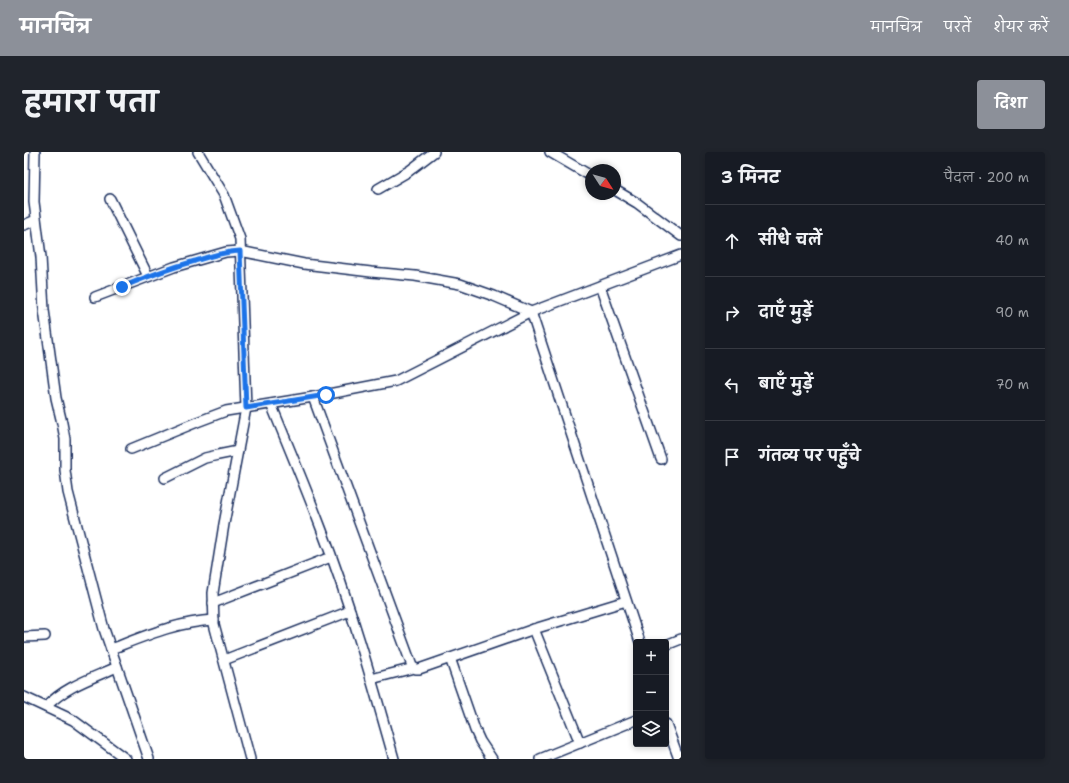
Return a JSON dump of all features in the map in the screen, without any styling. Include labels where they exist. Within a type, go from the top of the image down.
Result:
[{"type":"street","points":[[34,152],[34,202],[41,257],[44,310],[55,391],[65,439],[65,470],[68,492],[104,629],[149,759]]},
{"type":"street","points":[[198,152],[224,195],[240,239],[246,408],[224,524],[213,593],[213,603],[214,620],[250,759]]},
{"type":"street","points":[[378,189],[409,171],[434,152]]},
{"type":"street","points":[[550,152],[585,172]]},
{"type":"street","points":[[621,194],[637,203],[681,236]]},
{"type":"street","points":[[110,199],[148,276]]},
{"type":"street","points":[[24,225],[36,220]]},
{"type":"street","points":[[95,297],[148,276],[215,254],[240,251],[304,264],[415,276],[460,284],[494,296],[531,312],[639,639]]},
{"type":"street","points":[[131,448],[216,415],[246,408],[396,381],[531,312],[681,255]]},
{"type":"street","points":[[600,286],[661,460]]},
{"type":"street","points":[[313,397],[379,578],[414,668]]},
{"type":"street","points":[[271,404],[322,528],[350,611],[394,759]]},
{"type":"street","points":[[165,478],[205,458],[218,454],[238,451]]},
{"type":"street","points":[[213,603],[331,557]]},
{"type":"street","points":[[371,679],[414,668],[419,669],[534,629],[626,601]]},
{"type":"street","points":[[224,660],[350,611]]},
{"type":"street","points":[[111,649],[162,630],[187,623],[214,620]]},
{"type":"street","points":[[534,629],[580,743]]},
{"type":"street","points":[[24,637],[45,636]]},
{"type":"street","points":[[669,643],[681,639]]},
{"type":"street","points":[[450,658],[475,730],[480,741],[492,759]]},
{"type":"street","points":[[46,707],[53,699],[66,690],[117,667]]},
{"type":"street","points":[[24,697],[72,720],[126,759]]},
{"type":"street","points":[[540,759],[633,721]]},
{"type":"street","points":[[669,733],[678,759]]},
{"type":"route","points":[[122,287],[174,267],[215,254],[240,251],[246,408],[326,395]]}]
